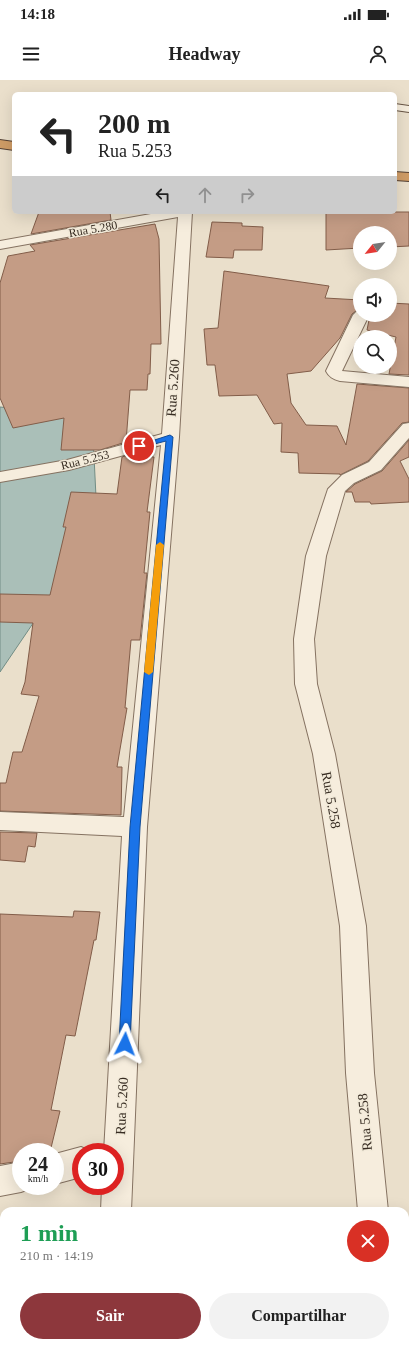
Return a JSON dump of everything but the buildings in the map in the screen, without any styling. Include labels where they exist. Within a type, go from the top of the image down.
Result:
[{"type":"highway","points":[[0,139],[12,140]]},
{"type":"highway","points":[[0,144],[12,146]]},
{"type":"highway","points":[[397,167],[409,168]]},
{"type":"highway","points":[[397,176],[409,177]]},
{"type":"street","points":[[397,107],[409,109]]},
{"type":"street","points":[[397,179],[409,177]]},
{"type":"street","name":"Rua 5.280","points":[[1,247],[174,214]]},
{"type":"street","name":"Rua 5.260","points":[[117,1143],[135,827],[170,437],[185,214]]},
{"type":"street","points":[[358,322],[334,371],[335,373],[340,376],[409,382]]},
{"type":"street","name":"Rua 5.258","points":[[373,1207],[360,1073],[353,926],[324,754],[306,684],[304,639],[316,556],[338,489],[348,479],[375,466],[409,428]]},
{"type":"street","name":"Rua 5.253","points":[[0,477],[69,465],[170,437]]},
{"type":"street","points":[[0,821],[135,827]]},
{"type":"street","points":[[0,1182],[12,1179]]},
{"type":"street","name":"Rua 5.260","points":[[116,1195],[116,1207]]},
{"type":"water","points":[[0,407],[80,415],[93,436],[96,497],[87,562],[40,613],[0,672]]},
{"type":"slow traffic","points":[[149,672],[160,545]]},
{"type":"route","points":[[125,1044],[135,827],[170,437],[139,446]]}]
